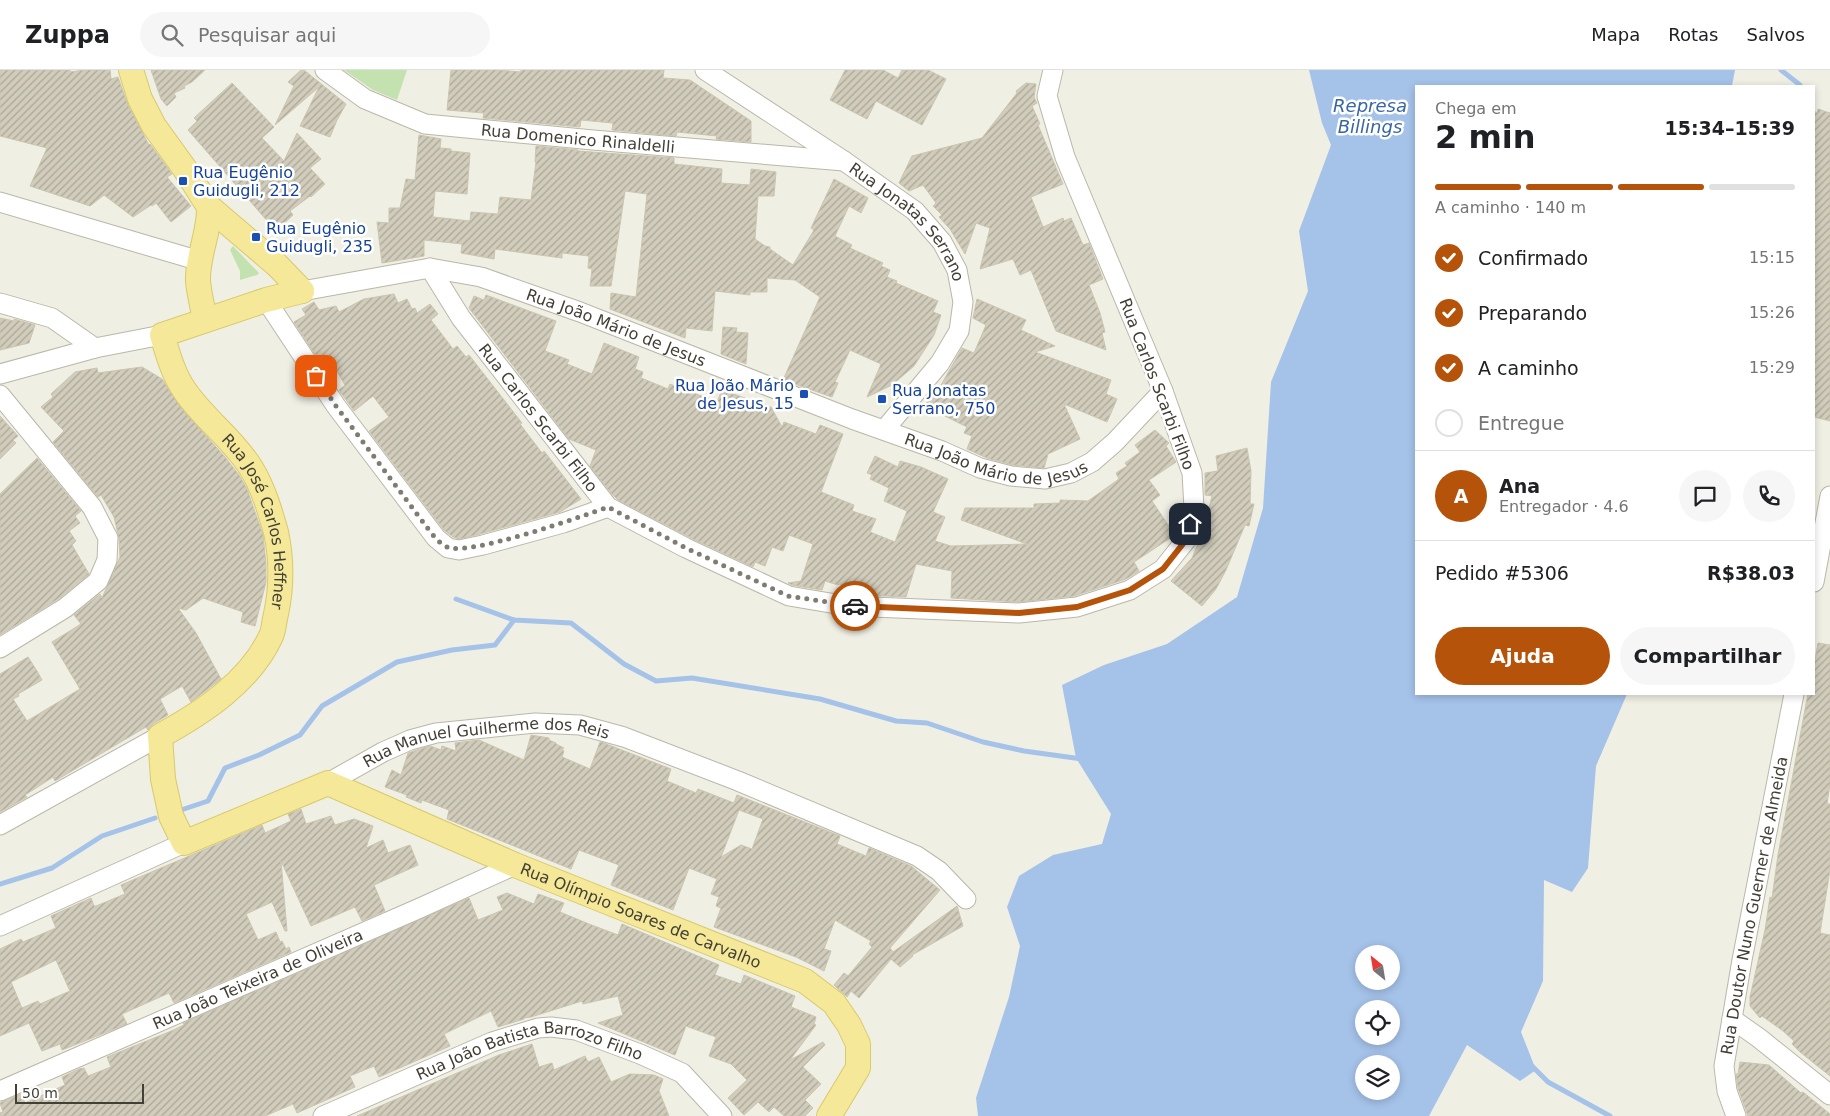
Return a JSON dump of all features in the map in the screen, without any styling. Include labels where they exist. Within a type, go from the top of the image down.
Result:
[{"type":"main road","points":[[131,70],[140,99],[154,126],[209,207],[277,265],[302,291]]},
{"type":"main road","points":[[206,320],[198,281],[200,261],[209,222],[209,207]]},
{"type":"main road","name":"Rua João Mário de Jesus","points":[[162,335],[266,300],[302,291]]},
{"type":"main road","name":"Rua José Carlos Heffner","points":[[160,736],[195,717],[226,693],[256,660],[271,636],[281,590],[280,552],[264,496],[252,469],[185,391],[172,366],[162,335]]},
{"type":"main road","points":[[160,736],[163,779],[171,816],[184,843]]},
{"type":"main road","name":"Rua Manuel Guilherme dos Reis","points":[[184,843],[328,783]]},
{"type":"main road","name":"Rua Olímpio Soares de Carvalho","points":[[328,783],[515,865],[805,981],[834,1003],[849,1025],[858,1044],[858,1068],[829,1116]]},
{"type":"street","name":"Rua Domenico Rinaldelli","points":[[325,70],[366,99],[425,124],[844,162]]},
{"type":"street","name":"Rua Jonatas Serrano","points":[[706,70],[915,211],[942,242],[957,270],[963,302],[959,331],[940,363],[885,429]]},
{"type":"street","name":"Rua Carlos Scarbi Filho","points":[[430,268],[461,318],[608,507],[686,548],[788,596],[848,606],[1019,613],[1077,607],[1130,590],[1163,569],[1186,540],[1194,508],[1192,473],[1163,391],[1066,157],[1046,96],[1053,70]]},
{"type":"street","points":[[0,202],[200,261]]},
{"type":"street","name":"Rua João Mário de Jesus","points":[[302,291],[430,268],[481,277],[580,312],[852,419],[885,429],[980,468],[1011,476],[1045,479],[1071,474],[1092,462],[1115,442],[1163,391]]},
{"type":"street","points":[[266,300],[336,406],[436,538],[448,548],[459,550],[482,545],[563,523],[608,507]]},
{"type":"street","points":[[0,303],[52,318],[95,348]]},
{"type":"street","points":[[0,374],[95,348],[162,335]]},
{"type":"street","points":[[0,395],[92,507],[108,538],[107,560],[98,581],[65,608],[0,648]]},
{"type":"street","points":[[1815,577],[1830,496]]},
{"type":"street","name":"Rua Doutor Nuno Guerner de Almeida","points":[[1736,1116],[1727,1092],[1724,1066],[1794,695]]},
{"type":"street","name":"Rua Manuel Guilherme dos Reis","points":[[328,783],[383,752],[410,740],[436,733],[535,723],[580,725],[624,737],[738,781],[918,856],[939,871],[966,899]]},
{"type":"street","name":"Rua José Carlos Heffner","points":[[0,825],[160,736]]},
{"type":"street","name":"Rua Manuel Guilherme dos Reis","points":[[0,926],[184,843]]},
{"type":"street","name":"Rua João Teixeira de Oliveira","points":[[0,1091],[515,865]]},
{"type":"street","points":[[1732,1019],[1759,1038],[1830,1095]]},
{"type":"street","name":"Rua João Batista Barrozo Filho","points":[[324,1116],[492,1042],[518,1033],[551,1027],[576,1030],[595,1036],[674,1070],[688,1079],[715,1114]]},
{"type":"green space","points":[[344,70],[407,70],[397,100],[373,90]]},
{"type":"green space","points":[[233,246],[259,273],[257,275],[240,280],[240,271],[230,250]]},
{"type":"water","name":"Represa Billings","points":[[1309,70],[1735,70],[1732,85],[1415,85],[1415,695],[1627,695],[1596,766],[1588,868],[1572,892],[1544,880],[1543,981],[1521,1032],[1536,1070],[1520,1081],[1467,1045],[1429,1116],[978,1116],[976,1098],[1009,997],[1020,946],[1007,907],[1019,876],[1053,855],[1102,844],[1111,814],[1076,758],[1062,685],[1104,665],[1167,644],[1237,597],[1263,508],[1271,382],[1308,291],[1299,231],[1331,145],[1322,123]]},
{"type":"building","points":[[0,70],[70,70],[70,72],[110,70],[111,79],[118,77],[128,105],[149,145],[172,174],[167,177],[191,206],[171,222],[156,203],[133,217],[104,195],[90,206],[30,186],[47,148],[0,136]]},
{"type":"building","points":[[151,70],[205,70],[192,82],[184,86],[185,88],[174,93],[176,97],[167,106],[161,99]]},
{"type":"building","points":[[301,70],[304,70],[346,104],[330,137],[300,126],[319,87],[275,125],[294,86],[288,82]]},
{"type":"building","points":[[451,70],[521,72],[521,70],[664,70],[663,78],[690,80],[751,121],[751,142],[716,139],[717,136],[677,132],[676,136],[612,130],[613,123],[581,120],[580,127],[483,118],[484,113],[447,110]]},
{"type":"building","points":[[845,70],[883,70],[898,78],[902,70],[928,70],[946,79],[922,125],[876,101],[867,119],[830,100]]},
{"type":"building","points":[[232,83],[274,127],[262,138],[284,161],[297,133],[321,159],[310,168],[325,184],[311,197],[290,211],[293,215],[276,231],[188,130],[197,121],[194,118]]},
{"type":"building","points":[[1026,83],[1036,84],[1034,97],[1037,103],[1032,106],[1063,184],[1031,197],[1043,227],[1063,218],[1064,221],[1071,218],[1083,245],[1089,243],[1103,279],[1089,285],[1105,332],[1102,333],[1106,350],[1056,331],[1031,270],[1020,275],[1013,259],[980,269],[990,228],[976,223],[965,254],[950,229],[939,217],[942,215],[933,206],[936,203],[923,185],[909,191],[899,183],[912,156],[982,138],[1017,93],[1016,91]]},
{"type":"building","points":[[1818,109],[1830,113],[1830,421],[1815,417],[1815,112],[1817,113]]},
{"type":"building","points":[[419,135],[441,139],[440,148],[470,153],[467,194],[435,191],[433,217],[470,221],[471,212],[498,214],[500,197],[531,200],[536,146],[674,158],[674,164],[722,169],[721,183],[750,185],[751,169],[776,172],[774,196],[758,196],[755,239],[770,247],[770,249],[793,265],[814,230],[811,228],[834,179],[868,198],[861,213],[849,206],[835,236],[852,245],[850,248],[883,263],[881,266],[890,270],[887,277],[897,281],[896,283],[938,301],[933,312],[941,315],[934,335],[914,366],[892,385],[867,397],[881,364],[850,350],[835,382],[838,383],[832,397],[783,380],[820,297],[795,280],[767,278],[767,292],[750,292],[750,295],[715,291],[712,331],[686,328],[685,338],[610,309],[611,293],[636,297],[647,194],[625,191],[611,286],[590,286],[592,269],[588,268],[589,256],[562,253],[562,258],[495,249],[494,259],[461,253],[462,244],[424,240],[424,256],[382,263],[377,222],[389,223],[389,208],[400,208],[406,179],[415,180]]},
{"type":"building","points":[[394,294],[398,303],[407,299],[412,309],[415,308],[417,313],[430,304],[438,314],[431,320],[453,349],[457,346],[466,357],[469,355],[522,423],[520,424],[542,453],[544,451],[581,499],[560,512],[459,539],[444,530],[369,431],[389,417],[373,396],[354,411],[339,390],[345,385],[332,363],[324,368],[294,322],[306,315],[302,309],[314,302],[319,310],[336,306],[339,312],[364,299]]},
{"type":"building","points":[[486,295],[556,321],[545,351],[569,360],[567,364],[592,374],[604,343],[639,357],[635,369],[643,372],[641,378],[668,389],[670,384],[717,402],[722,390],[771,407],[782,427],[784,422],[816,434],[820,425],[843,434],[821,492],[854,505],[852,511],[876,519],[870,532],[895,542],[907,511],[884,501],[889,488],[870,479],[872,475],[867,473],[875,456],[898,467],[900,461],[921,467],[948,479],[933,512],[945,517],[935,541],[951,546],[1027,544],[961,520],[965,508],[1034,508],[1034,504],[1060,503],[1060,500],[1088,501],[1119,479],[1116,473],[1127,466],[1125,463],[1140,452],[1135,445],[1155,430],[1169,443],[1166,446],[1176,462],[1149,480],[1160,495],[1152,501],[1175,535],[1134,562],[1139,571],[1126,579],[1074,596],[1019,602],[951,598],[952,571],[916,564],[906,597],[865,595],[839,584],[825,581],[822,590],[792,585],[788,583],[801,581],[813,544],[789,535],[783,551],[772,547],[765,566],[755,562],[753,567],[691,538],[618,500],[590,466],[596,450],[569,439],[469,308],[474,296],[484,300]]},
{"type":"building","points":[[977,299],[1026,320],[1021,330],[1055,346],[1035,352],[1111,380],[1106,394],[1117,399],[1107,422],[1064,404],[1080,439],[1048,454],[1044,468],[1013,465],[987,458],[967,449],[972,436],[964,433],[967,427],[925,406],[931,394],[936,394],[962,348],[974,353],[986,325],[973,318]]},
{"type":"building","points":[[0,318],[14,321],[14,319],[35,325],[29,343],[0,350]]},
{"type":"building","points":[[723,327],[737,328],[736,332],[748,333],[746,364],[721,354]]},
{"type":"building","points":[[142,367],[162,379],[182,409],[225,457],[247,489],[263,535],[266,564],[266,582],[255,626],[241,622],[243,612],[203,598],[186,610],[178,608],[196,633],[221,679],[191,702],[182,686],[160,699],[168,715],[153,724],[148,730],[146,727],[55,781],[53,777],[25,795],[27,797],[0,812],[0,674],[28,657],[37,671],[42,680],[13,699],[27,721],[80,689],[52,642],[81,624],[74,615],[100,594],[102,598],[120,557],[119,538],[114,517],[101,495],[98,497],[53,442],[64,431],[41,407],[53,397],[51,394],[75,372],[97,368],[98,373]]},
{"type":"building","points":[[0,416],[18,436],[13,440],[16,443],[0,459]]},
{"type":"building","points":[[1247,448],[1251,471],[1250,504],[1254,504],[1249,526],[1245,525],[1216,589],[1202,606],[1171,581],[1192,558],[1198,544],[1201,527],[1204,528],[1212,496],[1205,495],[1205,473],[1218,471],[1216,456]]},
{"type":"building","points":[[37,458],[81,511],[75,516],[80,523],[69,531],[76,541],[72,545],[89,574],[58,599],[0,635],[0,494]]},
{"type":"building","points":[[1818,643],[1830,645],[1830,784],[1827,804],[1830,804],[1830,870],[1820,933],[1830,935],[1830,1076],[1800,1052],[1792,1044],[1794,1041],[1783,1031],[1762,1016],[1760,1018],[1750,1006],[1750,997],[1765,930],[1770,897],[1772,898],[1778,855],[1808,695],[1815,695],[1815,660]]},
{"type":"building","points":[[531,735],[549,738],[549,740],[564,748],[562,750],[564,751],[562,757],[590,769],[601,742],[671,769],[667,781],[696,793],[698,789],[734,803],[737,795],[840,836],[837,844],[866,856],[869,848],[911,866],[940,890],[890,948],[893,952],[957,906],[963,926],[912,955],[900,967],[891,959],[859,998],[851,991],[847,997],[834,985],[844,973],[848,976],[872,947],[869,944],[871,941],[835,920],[824,949],[831,951],[824,971],[796,957],[714,927],[721,908],[716,906],[719,897],[711,894],[717,879],[689,868],[673,910],[611,885],[619,865],[579,850],[571,869],[447,819],[449,810],[422,800],[421,803],[406,797],[407,795],[385,787],[392,770],[401,775],[408,753],[430,746],[441,750],[442,746],[456,751],[455,743],[479,740],[524,760]],"holes":[[[739,810],[763,819],[752,849],[741,845],[721,857]]]},
{"type":"building","points":[[301,809],[306,824],[331,816],[335,825],[354,819],[373,826],[366,848],[383,840],[388,853],[410,845],[418,865],[374,885],[385,911],[362,921],[355,907],[311,926],[281,861],[287,931],[285,931],[272,902],[246,914],[258,940],[276,932],[280,942],[282,941],[286,949],[289,947],[291,952],[174,1003],[169,993],[122,1014],[127,1024],[62,1050],[60,1044],[42,1051],[29,1023],[0,1036],[0,949],[21,939],[23,942],[56,928],[51,916],[91,898],[94,906],[96,906],[125,894],[121,885],[262,825],[265,833],[291,821],[288,814]],"holes":[[[56,960],[70,991],[40,1004],[38,1001],[22,1008],[11,982]]]},
{"type":"building","points":[[507,893],[534,904],[538,894],[564,903],[560,912],[589,924],[618,935],[622,924],[719,965],[715,975],[741,984],[744,975],[795,996],[791,1007],[816,1017],[814,1024],[816,1025],[790,1060],[823,1042],[825,1045],[803,1067],[821,1084],[805,1100],[813,1108],[805,1116],[784,1116],[774,1107],[769,1112],[758,1102],[744,1115],[728,1098],[747,1080],[731,1064],[709,1056],[716,1037],[686,1026],[675,1055],[598,1023],[623,1015],[618,996],[583,1004],[582,1001],[498,1027],[491,1011],[444,1034],[450,1046],[379,1077],[374,1066],[350,1076],[355,1087],[297,1113],[293,1104],[265,1116],[0,1116],[0,1113],[3,1112],[0,1103],[21,1094],[25,1103],[65,1085],[62,1077],[79,1069],[84,1068],[88,1076],[111,1067],[107,1057],[169,1032],[184,1025],[183,1023],[469,898],[478,920],[503,910],[497,897]]},
{"type":"building","points":[[532,1044],[539,1067],[552,1063],[554,1070],[585,1056],[588,1062],[599,1057],[611,1082],[630,1074],[654,1075],[663,1079],[659,1091],[669,1116],[357,1116],[499,1055]]},
{"type":"building","points":[[1740,1062],[1769,1065],[1801,1093],[1803,1092],[1830,1114],[1830,1116],[1748,1116],[1738,1088],[1736,1074],[1738,1074]]},
{"type":"waterway","points":[[1781,70],[1800,85]]},
{"type":"waterway","points":[[456,599],[514,620],[571,623],[624,664],[656,681],[692,678],[820,699],[896,721],[927,723],[983,742],[1024,751],[1082,759]]},
{"type":"waterway","points":[[175,812],[208,801],[225,768],[259,755],[300,735],[322,706],[397,662],[452,650],[495,645],[514,620]]},
{"type":"waterway","points":[[0,884],[52,868],[102,836],[155,818]]},
{"type":"waterway","points":[[1531,1065],[1548,1082],[1610,1116]]},
{"type":"way so far","points":[[316,376],[336,406],[423,522],[436,538],[448,548],[459,550],[482,545],[563,523],[608,507],[686,548],[788,596],[855,606]]},
{"type":"place","name":"Rua Eugênio Guidugli, 212","points":[[183,181]]},
{"type":"place","name":"Rua Eugênio Guidugli, 235","points":[[256,237]]},
{"type":"place","name":"Rua João Mário de Jesus, 15","points":[[804,394]]},
{"type":"place","name":"Rua Jonatas Serrano, 750","points":[[882,399]]},
{"type":"route","points":[[855,606],[1019,613],[1077,607],[1130,590],[1163,569],[1186,540],[1190,524]]}]
